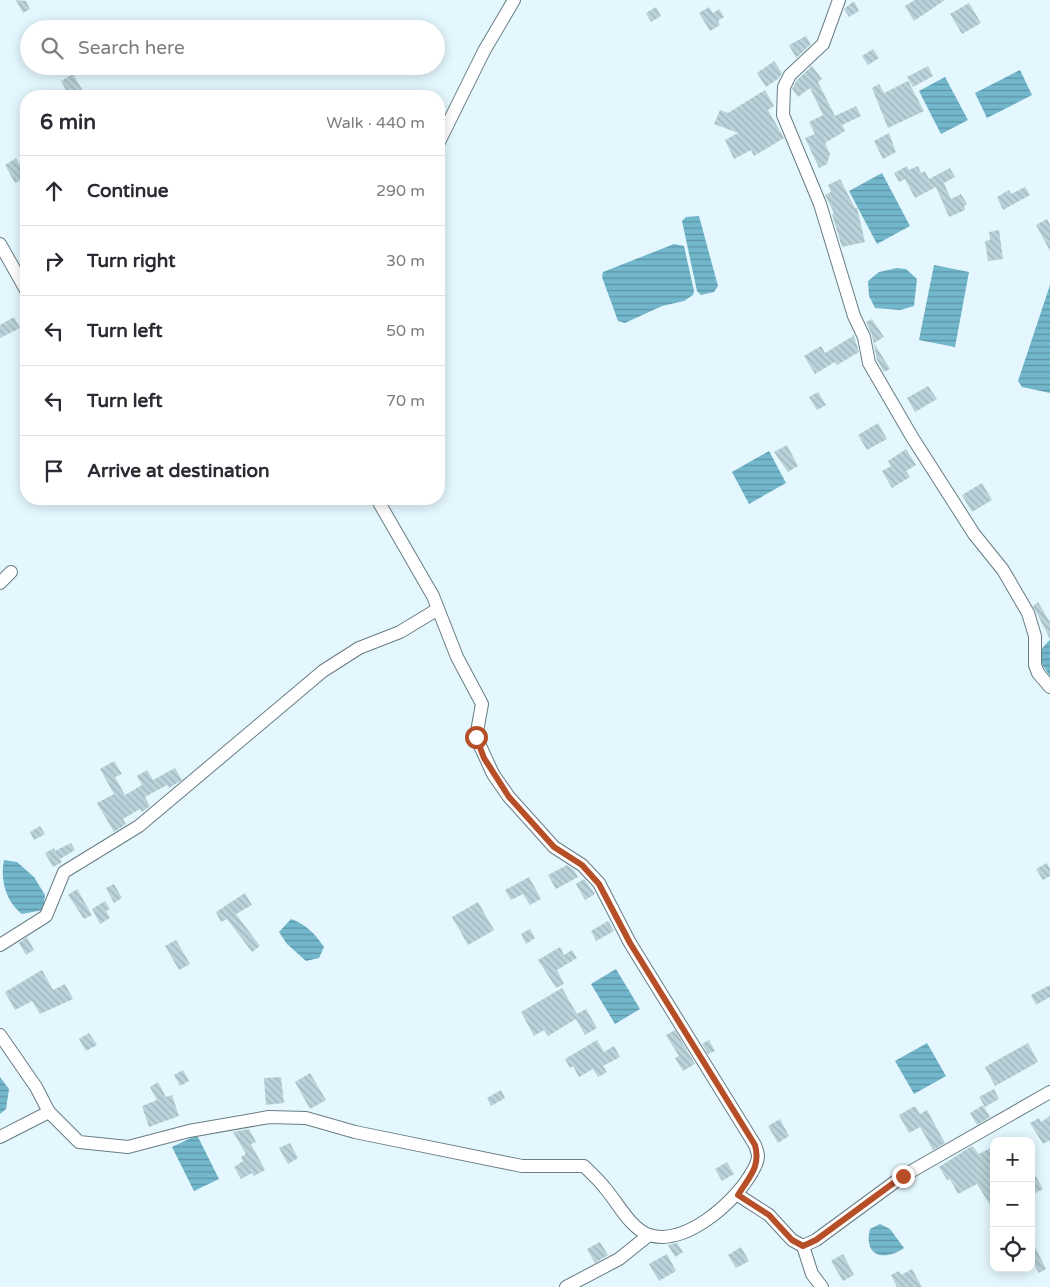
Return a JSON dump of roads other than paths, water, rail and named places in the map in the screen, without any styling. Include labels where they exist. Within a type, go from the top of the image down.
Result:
[{"type":"street","points":[[445,130],[484,51],[514,0]]},
{"type":"street","points":[[838,0],[823,44],[790,75],[784,87],[783,115],[820,204],[854,316],[864,337],[869,363],[912,437],[974,534],[1003,570],[1028,613],[1035,636],[1035,665],[1050,687]]},
{"type":"street","points":[[0,244],[20,279]]},
{"type":"street","points":[[0,1035],[36,1086],[49,1112],[79,1142],[128,1147],[189,1131],[269,1117],[306,1118],[355,1132],[522,1166],[584,1166],[604,1186],[637,1228],[649,1235],[663,1237],[675,1235],[694,1227],[720,1210],[738,1195],[754,1168],[758,1157],[755,1145],[630,943],[599,884],[582,865],[554,847],[509,797],[493,774],[476,737],[482,704],[457,657],[438,609],[413,558],[381,505]]},
{"type":"street","points":[[0,583],[11,572]]},
{"type":"street","points":[[0,945],[46,916],[64,872],[139,826],[323,671],[359,648],[400,632],[438,609]]},
{"type":"street","points":[[803,1246],[816,1240],[903,1176],[1050,1092]]},
{"type":"street","points":[[0,1137],[49,1112]]},
{"type":"street","points":[[738,1195],[769,1215],[792,1240],[803,1246],[812,1274],[822,1287]]},
{"type":"street","points":[[566,1287],[619,1259],[649,1235]]},
{"type":"water","points":[[1020,70],[1032,95],[987,118],[975,93]]},
{"type":"water","points":[[945,77],[968,120],[941,134],[919,91]]},
{"type":"water","points":[[882,173],[910,226],[877,244],[849,191]]},
{"type":"water","points":[[699,216],[718,286],[714,292],[701,295],[697,291],[682,221],[686,217]]},
{"type":"water","points":[[674,244],[684,246],[694,291],[693,295],[684,301],[662,306],[625,323],[618,321],[602,277],[603,272]]},
{"type":"water","points":[[934,265],[969,272],[955,347],[919,340]]},
{"type":"water","points":[[897,268],[906,269],[917,279],[914,306],[900,310],[875,308],[869,296],[868,281],[879,272]]},
{"type":"water","points":[[1050,285],[1050,393],[1022,387],[1018,381]]},
{"type":"water","points":[[769,451],[786,483],[749,504],[732,472]]},
{"type":"water","points":[[1050,640],[1050,676],[1043,666],[1040,653]]},
{"type":"water","points":[[4,860],[17,862],[34,877],[45,895],[43,910],[22,914],[16,909],[8,897],[4,883]]},
{"type":"water","points":[[291,919],[310,930],[324,947],[319,958],[306,961],[287,944],[279,932]]},
{"type":"water","points":[[616,969],[640,1009],[615,1024],[591,984]]},
{"type":"water","points":[[927,1043],[946,1076],[914,1094],[895,1061]]},
{"type":"water","points":[[0,1077],[9,1089],[6,1109],[0,1114]]},
{"type":"water","points":[[197,1135],[219,1179],[194,1191],[172,1147]]},
{"type":"water","points":[[880,1224],[890,1229],[904,1248],[889,1255],[877,1254],[872,1251],[869,1238],[870,1229]]}]
